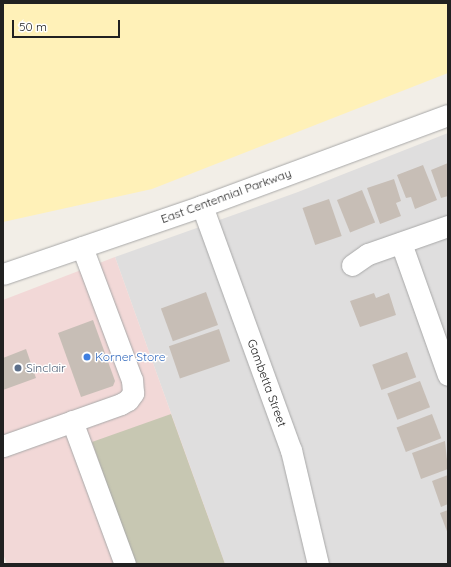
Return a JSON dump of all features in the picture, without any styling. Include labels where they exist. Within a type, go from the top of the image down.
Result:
[{"type":"street","name":"East Centennial Parkway","points":[[3,274],[202,206],[448,115]]},
{"type":"street","name":"Gambetta Street","points":[[202,206],[291,450],[318,564]]},
{"type":"street","points":[[352,265],[368,254],[448,226]]},
{"type":"street","points":[[401,243],[448,375]]},
{"type":"street","points":[[3,446],[125,402],[134,391],[82,247]]},
{"type":"street","points":[[72,421],[125,564]]},
{"type":"shaded area","points":[[448,133],[448,564],[225,564],[115,257],[298,192]]},
{"type":"shaded area","points":[[115,257],[225,564],[7,564],[3,554],[3,300]]},
{"type":"shaded area","points":[[171,414],[225,564],[135,564],[92,442]]},
{"type":"sand","points":[[3,3],[448,3],[448,73],[152,189],[3,222]]},
{"type":"building","points":[[448,163],[448,196],[441,198],[431,170]]},
{"type":"building","points":[[423,165],[437,200],[415,209],[411,197],[406,198],[397,175]]},
{"type":"building","points":[[394,179],[401,201],[396,203],[401,216],[380,224],[367,188]]},
{"type":"building","points":[[362,190],[375,222],[350,233],[337,200]]},
{"type":"building","points":[[329,199],[342,236],[315,245],[303,208]]},
{"type":"building","points":[[206,292],[218,325],[173,341],[161,308]]},
{"type":"building","points":[[374,293],[376,298],[389,293],[396,315],[360,327],[350,301]]},
{"type":"building","name":"Korner Store","points":[[93,320],[115,381],[113,386],[81,397],[58,333]]},
{"type":"building","points":[[219,329],[230,361],[180,378],[169,346]]},
{"type":"building","name":"Sinclair","points":[[26,349],[36,378],[3,390],[3,358]]},
{"type":"building","points":[[407,352],[416,377],[381,390],[372,365]]},
{"type":"building","points":[[420,381],[430,407],[397,420],[387,394]]},
{"type":"building","points":[[432,414],[441,438],[406,452],[397,428]]},
{"type":"building","points":[[445,441],[448,469],[421,479],[412,453]]},
{"type":"building","points":[[448,475],[448,504],[441,507],[432,481]]},
{"type":"building","points":[[448,510],[448,534],[440,513]]},
{"type":"place","name":"Korner Store","points":[[87,357]]},
{"type":"place","name":"Sinclair","points":[[18,368]]}]
